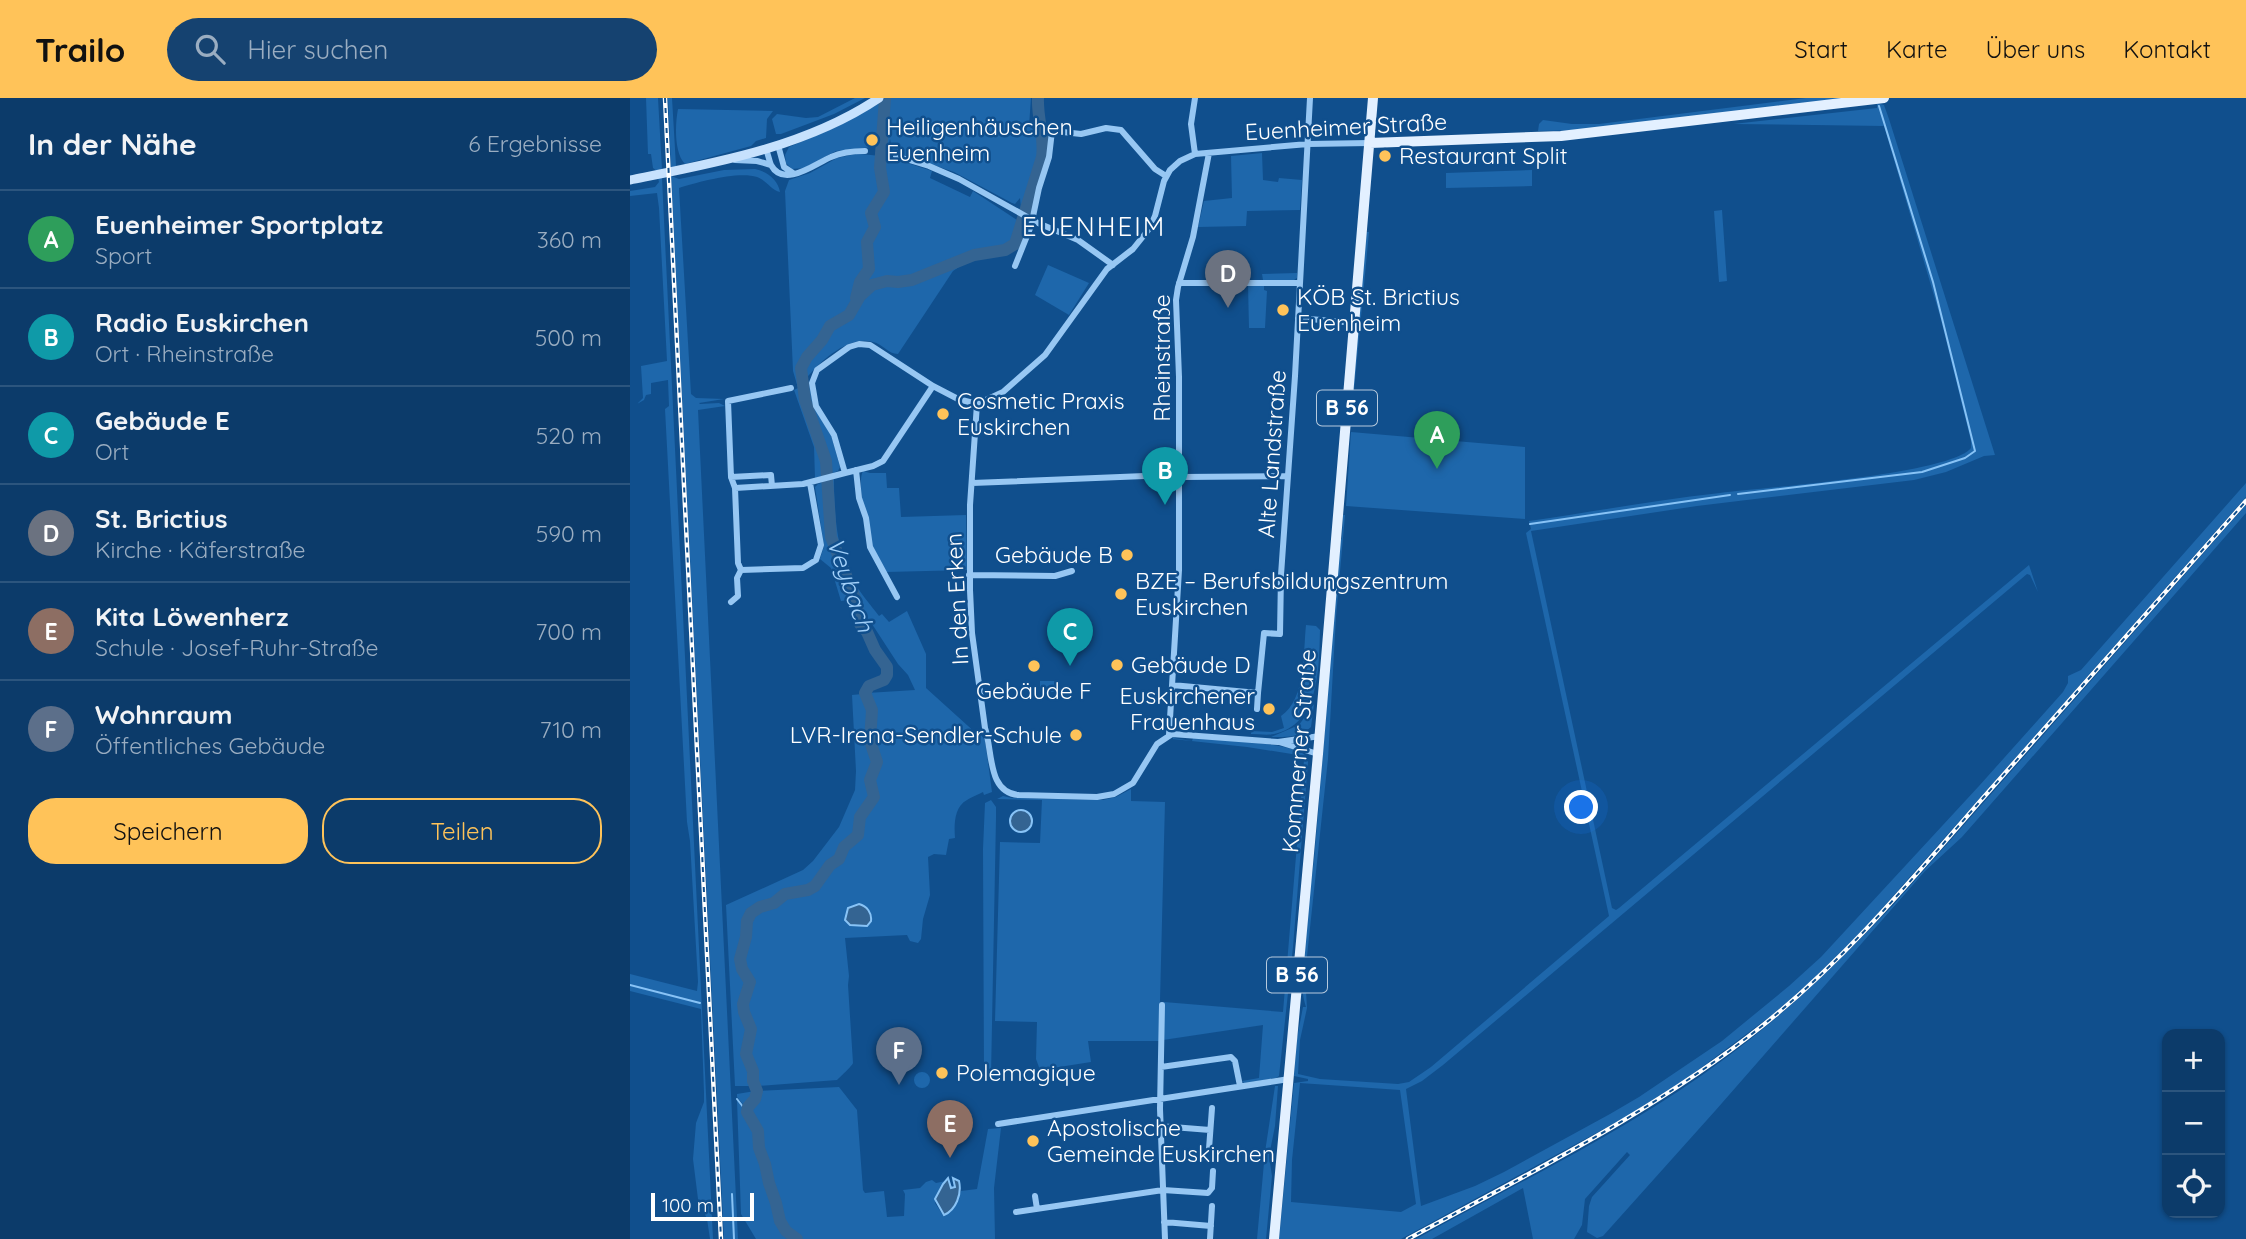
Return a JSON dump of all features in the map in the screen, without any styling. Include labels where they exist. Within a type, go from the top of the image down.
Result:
[{"type":"main road","name":"Kommerner Straße","points":[[1275,1239],[1373,98]]},
{"type":"main road","name":"Euenheimer Straße","points":[[1370,143],[1561,136],[1884,98]]},
{"type":"main road","points":[[630,180],[766,149],[835,123],[877,99]]},
{"type":"street","points":[[845,472],[834,435],[816,406],[812,390],[814,376],[822,365],[854,345],[864,344],[876,348],[933,386],[958,398],[977,404],[1003,392],[1045,355],[1095,284],[1133,249],[1149,229],[1166,176],[1175,165],[1195,154],[1191,132],[1195,98]]},
{"type":"street","name":"Alte Landstraße","points":[[1258,693],[1264,633],[1280,634],[1280,575],[1310,98]]},
{"type":"street","points":[[1015,266],[1022,253],[1049,157],[1048,131],[1080,134],[1100,128],[1121,130],[1155,169],[1166,176]]},
{"type":"street","name":"Euenheimer Straße","points":[[1195,154],[1308,144],[1370,143]]},
{"type":"street","points":[[778,145],[784,167],[794,173]]},
{"type":"street","points":[[766,149],[771,165]]},
{"type":"street","points":[[726,160],[757,161],[771,165],[781,174],[806,171],[836,155],[865,151]]},
{"type":"street","name":"Rheinstraße","points":[[1169,735],[1178,594],[1180,377],[1176,308],[1179,283],[1193,237],[1209,153]]},
{"type":"street","points":[[896,156],[960,179],[1031,219],[1078,240],[1113,265]]},
{"type":"street","points":[[1179,283],[1300,283]]},
{"type":"street","points":[[1298,318],[1355,323]]},
{"type":"street","points":[[735,488],[810,482],[877,465],[883,461],[933,386]]},
{"type":"street","points":[[741,570],[738,564],[735,488],[731,477],[728,401],[792,388]]},
{"type":"street","name":"In den Erken","points":[[977,404],[969,575],[971,620],[985,728],[990,740],[996,781],[1002,790],[1014,795],[1097,797],[1114,794],[1133,783],[1157,744],[1169,735]]},
{"type":"street","points":[[856,470],[868,540],[897,597]]},
{"type":"street","points":[[731,477],[771,475],[772,486]]},
{"type":"street","points":[[972,483],[1151,475],[1288,476]]},
{"type":"street","points":[[741,570],[801,568],[816,560],[821,545],[810,482]]},
{"type":"street","points":[[731,602],[738,596],[737,578],[741,570]]},
{"type":"street","points":[[969,575],[1055,576],[1072,571]]},
{"type":"street","points":[[883,591],[891,586]]},
{"type":"street","points":[[1172,685],[1258,693],[1257,709]]},
{"type":"street","points":[[1169,735],[1278,742],[1320,736]]},
{"type":"street","points":[[1278,742],[1318,754]]},
{"type":"street","points":[[1162,1005],[1160,1126],[1165,1239]]},
{"type":"street","points":[[1161,1068],[1231,1057],[1235,1061],[1240,1086]]},
{"type":"street","points":[[998,1124],[1289,1079]]},
{"type":"street","points":[[1209,1149],[1212,1108]]},
{"type":"street","points":[[1160,1126],[1210,1130]]},
{"type":"street","points":[[1016,1212],[1163,1190],[1209,1192],[1212,1188],[1213,1171]]},
{"type":"street","points":[[1035,1196],[1038,1209]]},
{"type":"street","points":[[1210,1239],[1212,1206]]},
{"type":"street","points":[[1164,1222],[1211,1226]]},
{"type":"shaded area","points":[[646,98],[658,98],[662,170],[657,171],[653,168],[651,154],[648,154]]},
{"type":"shaded area","points":[[668,98],[672,98],[676,166],[671,168]]},
{"type":"shaded area","points":[[855,98],[865,98],[834,114],[776,134],[772,119],[777,114],[818,117]]},
{"type":"shaded area","points":[[889,98],[1031,98],[1029,126],[1046,133],[1048,150],[1032,212],[1021,210],[1020,198],[1015,204],[1012,203],[954,172],[895,152],[890,139],[889,156],[875,154],[879,152],[878,140],[872,147],[836,151],[804,168],[792,169],[786,163],[785,155],[789,147],[836,127]]},
{"type":"shaded area","points":[[1806,98],[1851,98],[1584,130],[1538,131],[1543,120],[1599,124]]},
{"type":"shaded area","points":[[1877,103],[1884,105],[1889,119],[1995,455],[1984,456],[1946,472],[1914,480],[1697,506],[1531,531],[1612,908],[1619,908],[2029,565],[2038,592],[2027,574],[1443,1065],[1406,1089],[1421,1206],[1504,1172],[1639,1097],[1722,1041],[1789,986],[1821,957],[1979,786],[2063,692],[2068,676],[2081,670],[2246,483],[2246,497],[1863,930],[1772,1015],[1686,1079],[1624,1118],[1401,1239],[1279,1239],[1294,1083],[1308,1081],[1294,1076],[1297,1038],[1303,1007],[1306,1007],[1302,955],[1314,859],[1343,515],[1345,515],[1328,759],[1305,975],[1307,1008],[1300,1040],[1298,1074],[1320,1079],[1398,1084],[1409,1082],[1431,1067],[1609,916],[1526,533],[1531,529],[1529,521],[1696,496],[1894,472],[1956,457],[1971,448],[1940,316],[1884,126],[1733,124],[1877,108]],"holes":[[[1300,1083],[1400,1090],[1416,1204],[1401,1212],[1291,1202],[1292,1160]]]},
{"type":"shaded area","points":[[678,109],[773,111],[767,119],[766,138],[751,146],[685,164],[677,146]]},
{"type":"shaded area","points":[[1262,153],[1263,180],[1302,180],[1300,210],[1247,211],[1246,226],[1198,227],[1204,201],[1232,198],[1231,156]]},
{"type":"shaded area","points":[[856,154],[885,157],[932,171],[930,178],[970,197],[973,191],[1017,220],[1020,217],[1028,220],[1014,251],[978,258],[953,271],[898,354],[873,342],[854,342],[836,351],[806,379],[810,383],[813,406],[831,435],[840,467],[838,471],[830,474],[803,385],[805,405],[825,475],[815,478],[814,447],[794,390],[798,388],[793,371],[785,191],[789,180],[810,173],[837,158]]},
{"type":"shaded area","points":[[755,169],[772,177],[780,192],[760,178],[739,175],[679,188],[691,394],[696,398],[724,399],[700,404],[719,403],[725,406],[698,410],[738,1239],[724,1239],[671,176],[679,179],[724,170]]},
{"type":"shaded area","points":[[1532,170],[1532,186],[1446,188],[1446,173]]},
{"type":"shaded area","points":[[658,178],[662,178],[713,1239],[710,1239],[707,1219],[698,1199],[693,1159],[696,1123],[704,1102],[701,1009],[630,991],[630,974],[697,991],[698,982],[665,409],[669,406],[668,380],[651,383],[651,394],[637,404],[643,398],[641,366],[667,361],[657,193],[630,196],[630,191],[655,187],[659,182]]},
{"type":"shaded area","points":[[1722,210],[1727,281],[1719,282],[1714,211]]},
{"type":"shaded area","points":[[1366,232],[1369,232],[1354,391],[1353,390]]},
{"type":"shaded area","points":[[1048,265],[1089,283],[1069,315],[1035,295]]},
{"type":"shaded area","points":[[1297,273],[1294,280],[1263,280],[1262,274]]},
{"type":"shaded area","points":[[1248,285],[1264,285],[1264,290],[1267,291],[1265,328],[1249,328]]},
{"type":"shaded area","points":[[1351,432],[1525,447],[1525,519],[1346,506]]},
{"type":"shaded area","points":[[863,471],[886,473],[887,488],[899,488],[901,517],[966,515],[967,570],[886,572],[874,552],[866,523],[861,486]]},
{"type":"shaded area","points":[[834,479],[840,544],[853,580],[879,616],[882,614],[889,622],[907,611],[926,654],[926,688],[985,740],[992,792],[984,795],[983,792],[963,803],[956,817],[955,838],[949,839],[946,855],[934,854],[928,857],[930,895],[918,943],[910,941],[907,935],[845,938],[853,1063],[837,1080],[757,1086],[747,1051],[752,1028],[745,1005],[751,984],[741,959],[749,919],[784,896],[817,888],[829,868],[839,861],[848,847],[858,839],[864,817],[876,796],[872,782],[879,760],[872,736],[875,710],[867,693],[915,690],[908,675],[862,614],[861,604],[857,599],[841,601],[831,568],[820,559],[824,546],[815,487]]},
{"type":"shaded area","points":[[2246,505],[2246,513],[1962,837],[1925,871],[1603,1236],[1597,1238],[1587,1232],[1589,1206],[1592,1197],[1630,1155],[1627,1152],[1585,1199],[1582,1225],[1574,1239],[1533,1239],[1523,1188],[1432,1239],[1416,1239],[1653,1108],[1727,1057],[1794,1003],[1895,903]]},
{"type":"shaded area","points":[[1306,625],[1316,626],[1320,630],[1317,675],[1309,705],[1292,727],[1275,734],[1251,734],[1251,731],[1272,732],[1284,728],[1281,716],[1295,699],[1302,675]]},
{"type":"shaded area","points":[[1040,681],[1060,681],[1060,692],[1040,692]]},
{"type":"shaded area","points":[[862,694],[869,712],[868,743],[875,759],[867,780],[871,791],[870,799],[857,816],[853,837],[837,852],[837,857],[826,865],[817,882],[808,889],[784,891],[769,903],[755,906],[747,912],[737,959],[738,968],[747,981],[741,1003],[748,1027],[743,1052],[753,1086],[735,1086],[726,905],[803,870],[839,827],[855,790],[852,695]]},
{"type":"shaded area","points":[[1314,704],[1311,727],[1307,731],[1292,736],[1271,737],[1299,725]]},
{"type":"shaded area","points":[[1173,739],[1279,746],[1302,753],[1308,762],[1293,947],[1279,1076],[1276,1078],[1244,1083],[1242,1081],[1259,1078],[1263,1025],[1163,1040],[1164,1002],[1283,1012],[1304,760],[1298,755],[1247,747]]},
{"type":"shaded area","points":[[1131,789],[1131,801],[1165,802],[1159,1041],[1088,1041],[1091,1062],[1040,1070],[1036,1059],[1037,1022],[995,1021],[1000,842],[1040,843],[1042,800],[997,799],[1003,796],[1103,800]]},
{"type":"shaded area","points":[[991,800],[996,807],[996,818],[991,1076],[985,1073],[984,1076],[983,849],[985,803]]},
{"type":"shaded area","points":[[1021,810],[1029,813],[1032,821],[1029,829],[1021,832],[1013,829],[1010,821],[1013,813]]},
{"type":"shaded area","points":[[859,904],[870,913],[871,921],[867,926],[850,925],[845,920],[848,908]]},
{"type":"shaded area","points":[[922,1072],[928,1074],[928,1086],[922,1088],[916,1086],[914,1080],[916,1074]]},
{"type":"shaded area","points":[[1275,1086],[1278,1086],[1275,1126],[1269,1156],[1272,1176],[1266,1239],[1257,1239],[1265,1152]]},
{"type":"shaded area","points":[[839,1087],[857,1110],[863,1190],[865,1193],[884,1191],[887,1217],[904,1216],[903,1190],[920,1188],[932,1180],[936,1183],[946,1181],[935,1203],[943,1215],[950,1211],[961,1191],[977,1189],[988,1129],[1001,1128],[994,1188],[995,1239],[801,1239],[787,1230],[750,1110],[757,1099],[758,1091]]},
{"type":"shaded area","points":[[755,1091],[753,1100],[746,1108],[737,1094]]},
{"type":"shaded area","points":[[737,1100],[755,1129],[757,1148],[779,1222],[783,1231],[793,1239],[756,1239],[741,1214]]},
{"type":"shaded area","points":[[948,1178],[951,1188],[955,1187],[953,1178],[959,1181],[960,1191],[955,1205],[944,1215],[935,1199]]},
{"type":"waterway","points":[[856,298],[860,282],[869,269],[867,242],[875,227],[871,213],[884,192],[880,168],[885,98]]},
{"type":"waterway","name":"Veybach","points":[[797,1239],[786,1231],[780,1221],[759,1148],[758,1131],[747,1112],[757,1091],[746,1054],[751,1029],[743,1004],[750,982],[742,969],[740,959],[751,913],[774,903],[785,894],[815,886],[830,865],[839,859],[844,847],[858,835],[860,817],[874,797],[870,780],[877,762],[870,741],[872,710],[865,693],[869,686],[884,680],[887,675],[887,667],[860,624],[856,601],[831,537],[826,461],[805,400],[801,368],[830,326],[849,315],[860,296],[872,285],[887,281],[912,280],[974,255],[1005,250],[1015,244],[1042,157],[1038,98]]},
{"type":"waterway","points":[[1738,494],[1922,472],[1965,458],[1975,451],[1933,282],[1879,106]]},
{"type":"waterway","points":[[1530,524],[1730,495]]},
{"type":"waterway","points":[[630,985],[700,1003]]},
{"type":"waterway","points":[[737,1099],[747,1112]]},
{"type":"waterway","points":[[732,1194],[734,1239]]},
{"type":"railway","points":[[665,98],[721,1239]]},
{"type":"railway","points":[[1408,1239],[1634,1114],[1721,1057],[1792,1001],[1850,946],[1904,888],[2246,501]]},
{"type":"place","name":"Heiligenhäuschen Euenheim","points":[[872,140]]},
{"type":"place","name":"Restaurant Split","points":[[1385,156]]},
{"type":"place","name":"St. Brictius","points":[[1228,308]]},
{"type":"place","name":"KÖB St. Brictius Euenheim","points":[[1283,310]]},
{"type":"place","name":"Cosmetic Praxis Euskirchen","points":[[943,414]]},
{"type":"place","name":"Euenheimer Sportplatz","points":[[1437,469]]},
{"type":"place","name":"Radio Euskirchen","points":[[1165,505]]},
{"type":"place","name":"Gebäude B","points":[[1127,555]]},
{"type":"place","name":"BZE – Berufsbildungszentrum Euskirchen","points":[[1121,594]]},
{"type":"place","name":"Gebäude D","points":[[1117,665]]},
{"type":"place","name":"Gebäude F","points":[[1034,666]]},
{"type":"place","name":"Gebäude E","points":[[1070,666]]},
{"type":"place","name":"Euskirchener Frauenhaus","points":[[1269,709]]},
{"type":"place","name":"LVR-Irena-Sendler-Schule","points":[[1076,735]]},
{"type":"place","name":"Polemagique","points":[[942,1073]]},
{"type":"place","name":"Wohnraum","points":[[899,1085]]},
{"type":"place","name":"Apostolische Gemeinde Euskirchen","points":[[1033,1141]]},
{"type":"place","name":"Kita Löwenherz","points":[[950,1158]]},
{"type":"district","name":"EUENHEIM","points":[[1094,227]]}]
